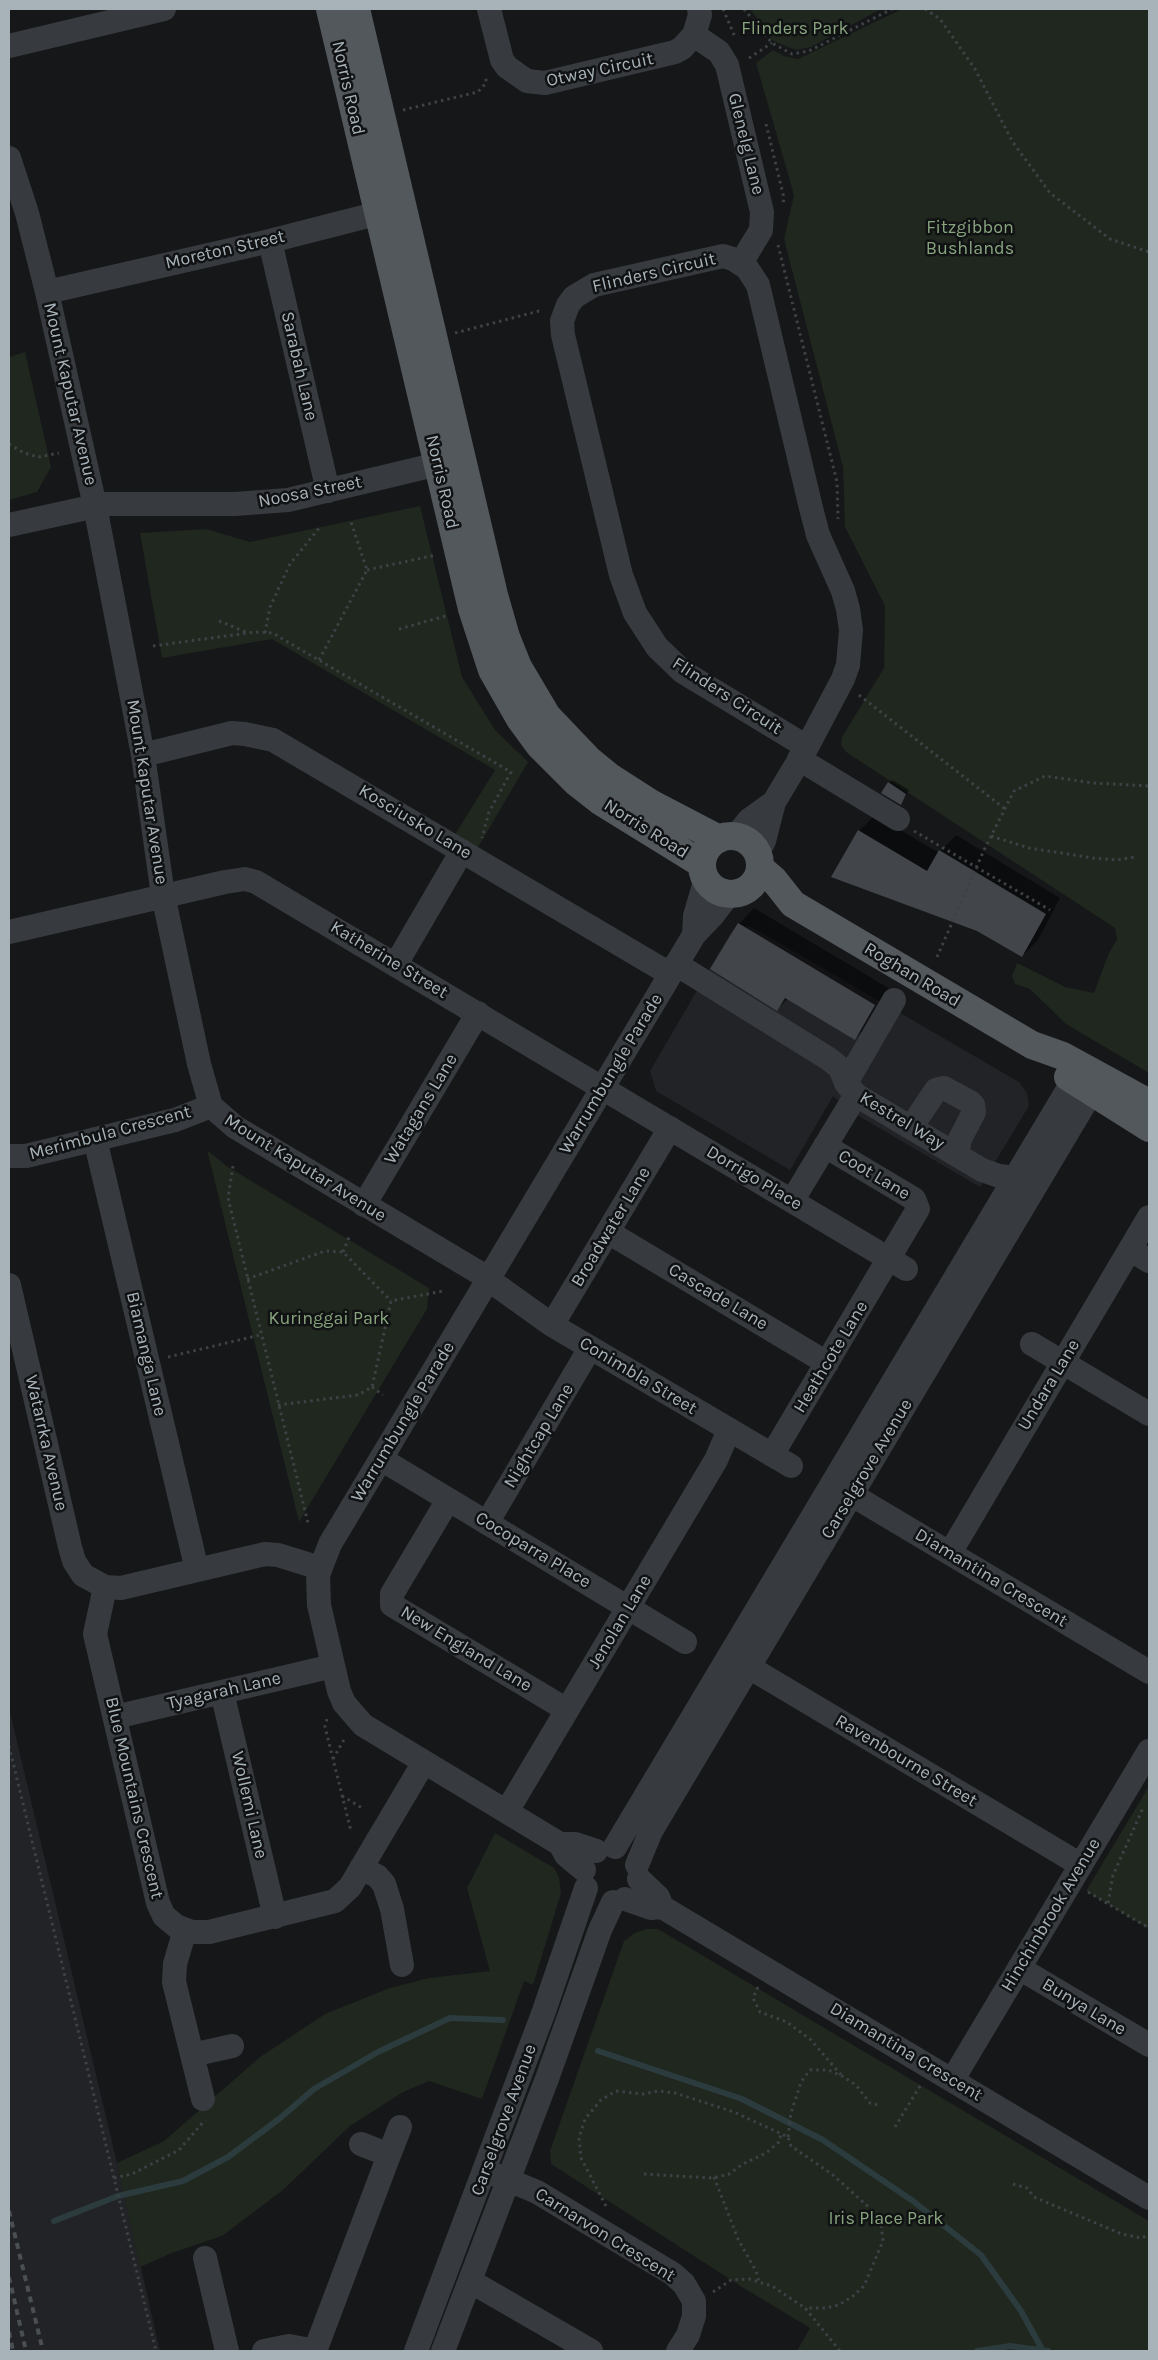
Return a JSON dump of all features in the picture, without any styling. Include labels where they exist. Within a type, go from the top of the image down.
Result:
[{"type":"main road","name":"Norris Road","points":[[330,9],[390,210],[450,461],[481,642],[492,670],[520,719],[539,745],[578,783],[600,801],[704,871]]},
{"type":"main road","name":"Norris Road","points":[[356,9],[390,210]]},
{"type":"main road","name":"Norris Road","points":[[450,461],[506,637],[518,667],[547,716],[566,739],[610,777],[678,818],[727,837]]},
{"type":"main road","points":[[727,837],[752,844],[759,860],[758,877],[737,892],[720,891],[704,871],[707,849],[727,837]]},
{"type":"main road","name":"Roghan Road","points":[[759,860],[793,904],[1032,1045],[1063,1056],[1087,1079],[1149,1128]]},
{"type":"main road","name":"Roghan Road","points":[[737,892],[793,904]]},
{"type":"main road","name":"Roghan Road","points":[[1087,1079],[1149,1103]]},
{"type":"street","points":[[9,46],[164,9]]},
{"type":"street","name":"Otway Circuit","points":[[489,9],[502,60],[507,68],[520,78],[535,83],[557,81],[666,55],[682,48],[694,35]]},
{"type":"street","points":[[694,35],[700,15],[699,9]]},
{"type":"street","name":"Glenelg Lane","points":[[694,35],[719,52],[727,65],[762,212],[761,230],[741,263]]},
{"type":"street","name":"Mount Kaputar Avenue","points":[[9,158],[27,213],[47,292],[95,506],[143,755],[163,896],[199,1064],[211,1106],[235,1126],[489,1279]]},
{"type":"street","name":"Moreton Street","points":[[47,292],[390,210]]},
{"type":"street","name":"Sarabah Lane","points":[[270,240],[328,491]]},
{"type":"street","name":"Flinders Circuit","points":[[759,860],[774,802],[803,753],[835,696],[848,665],[851,630],[848,609],[818,535],[756,278],[741,263],[728,258],[716,257],[594,285],[574,297],[568,305],[562,321],[563,335],[621,575],[635,613],[657,647],[683,672],[803,753]]},
{"type":"street","name":"Noosa Street","points":[[95,506],[113,504],[263,503],[328,491],[450,461]]},
{"type":"street","points":[[9,526],[95,506]]},
{"type":"street","name":"Kosciusko Lane","points":[[143,755],[232,733],[274,740],[466,854],[673,969]]},
{"type":"street","points":[[803,753],[906,825]]},
{"type":"street","name":"Flinders Circuit","points":[[727,837],[774,802]]},
{"type":"street","points":[[396,964],[466,854]]},
{"type":"street","name":"Warrumbungle Parade","points":[[694,935],[695,916],[704,871]]},
{"type":"street","name":"Katherine Street","points":[[9,932],[237,879],[256,882],[602,1088]]},
{"type":"street","name":"Warrumbungle Parade","points":[[595,1864],[566,1855],[560,1844],[373,1733],[352,1714],[339,1692],[317,1593],[320,1568],[330,1544],[673,969],[694,935],[737,892]]},
{"type":"street","name":"Kestrel Way","points":[[673,969],[829,1059],[840,1068],[851,1089],[908,1126],[992,1174],[1016,1178]]},
{"type":"street","points":[[792,1201],[825,1146],[894,1000]]},
{"type":"street","name":"Watagans Lane","points":[[364,1205],[478,1013]]},
{"type":"street","name":"Carselgrove Avenue","points":[[842,1489],[1016,1178],[1087,1079]]},
{"type":"street","name":"Carselgrove Avenue","points":[[638,1872],[651,1831],[740,1662],[1087,1079]]},
{"type":"street","name":"Dorrigo Place","points":[[602,1088],[897,1264]]},
{"type":"street","points":[[908,1126],[916,1120],[933,1093],[940,1088],[948,1089],[970,1102],[973,1105],[974,1112],[960,1139],[957,1154]]},
{"type":"street","name":"Merimbula Crescent","points":[[9,1156],[26,1156],[175,1120],[211,1106]]},
{"type":"street","name":"Broadwater Lane","points":[[552,1325],[670,1128]]},
{"type":"street","name":"Biamanga Lane","points":[[95,1139],[197,1570]]},
{"type":"street","name":"Coot Lane","points":[[825,1146],[916,1201],[917,1213],[897,1264]]},
{"type":"street","name":"Undara Lane","points":[[950,1553],[1062,1362],[1140,1255],[1149,1217]]},
{"type":"street","name":"Cascade Lane","points":[[608,1232],[827,1363]]},
{"type":"street","name":"Heathcote Lane","points":[[781,1461],[827,1363],[897,1264]]},
{"type":"street","name":"Conimbla Street","points":[[489,1279],[552,1325],[781,1461]]},
{"type":"street","name":"Watarrka Avenue","points":[[9,1285],[74,1561],[83,1575],[105,1587]]},
{"type":"street","points":[[1032,1344],[1149,1414]]},
{"type":"street","name":"Nightcap Lane","points":[[487,1523],[590,1348]]},
{"type":"street","name":"Jenolan Lane","points":[[506,1811],[716,1460],[729,1430]]},
{"type":"street","name":"Cocoparra Place","points":[[381,1459],[685,1642]]},
{"type":"street","name":"Diamantina Crescent","points":[[842,1489],[1149,1672]]},
{"type":"street","name":"New England Lane","points":[[448,1500],[392,1594],[392,1605],[567,1710]]},
{"type":"street","points":[[105,1587],[121,1588],[265,1554],[278,1555],[320,1568]]},
{"type":"street","name":"Blue Mountains Crescent","points":[[105,1587],[95,1634],[158,1903],[169,1921],[185,1930]]},
{"type":"street","name":"Carselgrove Avenue","points":[[416,2351],[485,2171],[567,1947],[595,1864],[740,1662]]},
{"type":"street","name":"Ravenbourne Street","points":[[740,1662],[1081,1877]]},
{"type":"street","name":"Tyagarah Lane","points":[[115,1717],[333,1666]]},
{"type":"street","name":"Wollemi Lane","points":[[222,1692],[275,1918]]},
{"type":"street","name":"Hinchinbrook Avenue","points":[[953,2079],[1019,1968],[1081,1877],[1149,1751]]},
{"type":"street","points":[[202,2096],[174,1973],[185,1930],[209,1932],[275,1918],[335,1901],[343,1895],[361,1868],[424,1762]]},
{"type":"street","points":[[628,1853],[638,1872],[632,1893],[619,1900],[597,1899],[595,1864],[628,1853]]},
{"type":"street","points":[[361,1868],[377,1876],[384,1884],[392,1909],[402,1965]]},
{"type":"street","name":"Diamantina Crescent","points":[[638,1872],[658,1897],[662,1907]]},
{"type":"street","name":"Carselgrove Avenue","points":[[443,2351],[509,2179],[600,1930],[619,1900]]},
{"type":"street","name":"Diamantina Crescent","points":[[619,1900],[651,1908],[662,1907],[953,2079],[1149,2198]]},
{"type":"street","name":"Bunya Lane","points":[[1019,1968],[1149,2045]]},
{"type":"street","points":[[192,2055],[232,2046]]},
{"type":"street","points":[[264,2351],[289,2346],[315,2351],[400,2127]]},
{"type":"street","points":[[361,2144],[389,2155]]},
{"type":"street","name":"Carnarvon Crescent","points":[[485,2171],[509,2179],[545,2196],[673,2274],[684,2284],[694,2301]]},
{"type":"street","points":[[205,2258],[227,2351]]},
{"type":"street","points":[[470,2280],[591,2351]]},
{"type":"street","points":[[678,2351],[691,2327],[694,2301]]},
{"type":"path","points":[[744,9],[772,44],[792,54],[809,51],[892,9]]},
{"type":"path","points":[[925,9],[940,19],[975,69],[1012,141],[1050,193],[1110,239],[1149,252]]},
{"type":"path","points":[[749,58],[772,44]]},
{"type":"path","points":[[402,110],[478,92],[486,83],[488,68]]},
{"type":"path","points":[[452,334],[539,311],[546,314]]},
{"type":"path","points":[[9,444],[24,453],[38,457],[59,452]]},
{"type":"path","points":[[319,660],[367,570],[350,519]]},
{"type":"path","points":[[265,633],[270,607],[290,564],[320,526]]},
{"type":"path","points":[[367,570],[436,555]]},
{"type":"path","points":[[398,629],[452,614]]},
{"type":"path","points":[[219,620],[248,633]]},
{"type":"path","points":[[153,646],[248,633],[273,634],[511,772],[466,854]]},
{"type":"path","points":[[858,694],[1005,808]]},
{"type":"path","points":[[936,957],[991,836],[1014,791],[1045,776],[1093,783],[1149,786]]},
{"type":"path","points":[[906,825],[1050,910]]},
{"type":"path","points":[[991,836],[1029,848],[1083,856],[1117,860],[1135,857]]},
{"type":"path","points":[[233,1166],[228,1198],[260,1335],[308,1523]]},
{"type":"path","points":[[343,1252],[350,1235]]},
{"type":"path","points":[[247,1279],[325,1251],[343,1252],[391,1301]]},
{"type":"path","points":[[391,1301],[443,1291]]},
{"type":"path","points":[[278,1405],[358,1395],[372,1387],[391,1301]]},
{"type":"path","points":[[148,1362],[260,1335]]},
{"type":"path","points":[[372,1387],[383,1395]]},
{"type":"path","points":[[327,1719],[325,1727],[351,1831]]},
{"type":"path","points":[[333,1759],[345,1738]]},
{"type":"path","points":[[9,1746],[156,2351]]},
{"type":"path","points":[[342,1796],[364,1808]]},
{"type":"path","points":[[1108,1903],[1113,1875],[1145,1803]]},
{"type":"path","points":[[1081,1877],[1108,1903],[1149,1928]]},
{"type":"path","points":[[767,1969],[753,1998],[760,2012],[787,2022],[811,2040],[842,2076]]},
{"type":"path","points":[[805,2308],[826,2308],[840,2305],[859,2291],[872,2271],[883,2241],[881,2224],[873,2211],[832,2175],[791,2146],[788,2137],[791,2113],[801,2082],[810,2070],[828,2070],[856,2085],[870,2102],[878,2105]]},
{"type":"path","points":[[895,2127],[924,2078]]},
{"type":"path","points":[[606,2206],[581,2158],[579,2138],[585,2119],[601,2100],[616,2091],[643,2094],[658,2091],[675,2093],[720,2106],[788,2137]]},
{"type":"path","points":[[114,2178],[132,2174],[179,2150],[210,2115],[202,2096]]},
{"type":"path","points":[[644,2174],[714,2177],[729,2174],[743,2164],[766,2153],[780,2142],[781,2134]]},
{"type":"path","points":[[714,2177],[738,2239],[756,2271],[759,2282]]},
{"type":"path","points":[[1013,2184],[1027,2188],[1034,2197],[1122,2234],[1141,2238],[1149,2235]]},
{"type":"path","points":[[694,2301],[731,2280],[748,2279],[772,2286],[805,2308],[840,2351]]},
{"type":"shaded area","points":[[738,925],[752,927],[1019,1082],[1027,1093],[1029,1106],[980,1187],[857,1115],[833,1096],[790,1170],[656,1091],[650,1071],[731,932]]},
{"type":"shaded area","points":[[9,1708],[117,2163],[160,2351],[9,2351]]},
{"type":"green space","name":"Flinders Park","points":[[750,9],[881,9],[811,47],[796,50],[773,41]]},
{"type":"green space","name":"Fitzgibbon Bushlands","points":[[902,9],[1149,9],[1149,1073],[1066,1024],[1030,989],[1015,984],[1012,976],[1017,963],[1065,987],[1094,993],[1108,955],[1117,939],[1115,928],[846,752],[841,745],[842,737],[884,668],[885,606],[845,527],[843,467],[784,239],[794,195],[756,63],[773,50],[784,56],[798,59]]},
{"type":"green space","points":[[25,352],[51,467],[37,492],[9,500],[9,357]]},
{"type":"green space","points":[[420,506],[462,677],[495,730],[528,762],[477,849],[454,836],[495,770],[272,639],[162,658],[140,533],[206,529],[250,542]]},
{"type":"green space","name":"Kuringgai Park","points":[[207,1150],[228,1167],[429,1288],[427,1309],[299,1522]]},
{"type":"green space","points":[[1149,1786],[1149,1929],[1086,1891]]},
{"type":"green space","points":[[495,1833],[554,1868],[559,1877],[561,1893],[533,1985],[524,1981],[482,2099],[429,2081],[403,2092],[350,2126],[283,2190],[222,2236],[172,2253],[140,2267],[117,2163],[164,2141],[260,2057],[325,2014],[390,1988],[429,1978],[490,1971],[467,1888]]},
{"type":"green space","name":"Iris Place Park","points":[[646,1929],[658,1929],[1149,2221],[1149,2351],[797,2351],[810,2328],[742,2287],[551,2164],[550,2151],[624,1941],[635,1933]]},
{"type":"building","points":[[888,782],[906,794],[901,805],[881,793]]},
{"type":"building","points":[[858,830],[927,871],[939,850],[1046,914],[1022,957],[977,931],[831,877]]},
{"type":"building","points":[[738,923],[875,1005],[855,1040],[785,998],[777,1011],[710,969]]},
{"type":"waterway","points":[[54,2221],[118,2196],[183,2181],[228,2157],[279,2119],[314,2089],[378,2052],[450,2018],[503,2020]]},
{"type":"waterway","points":[[598,2051],[742,2099],[823,2140],[913,2201],[981,2255],[1021,2311],[1043,2351]]},
{"type":"waterway","points":[[977,2351],[1010,2346],[1048,2351]]},
{"type":"railway","points":[[9,2211],[43,2351]]},
{"type":"railway","points":[[9,2277],[26,2351]]},
{"type":"railway","points":[[9,2332],[13,2351]]}]
